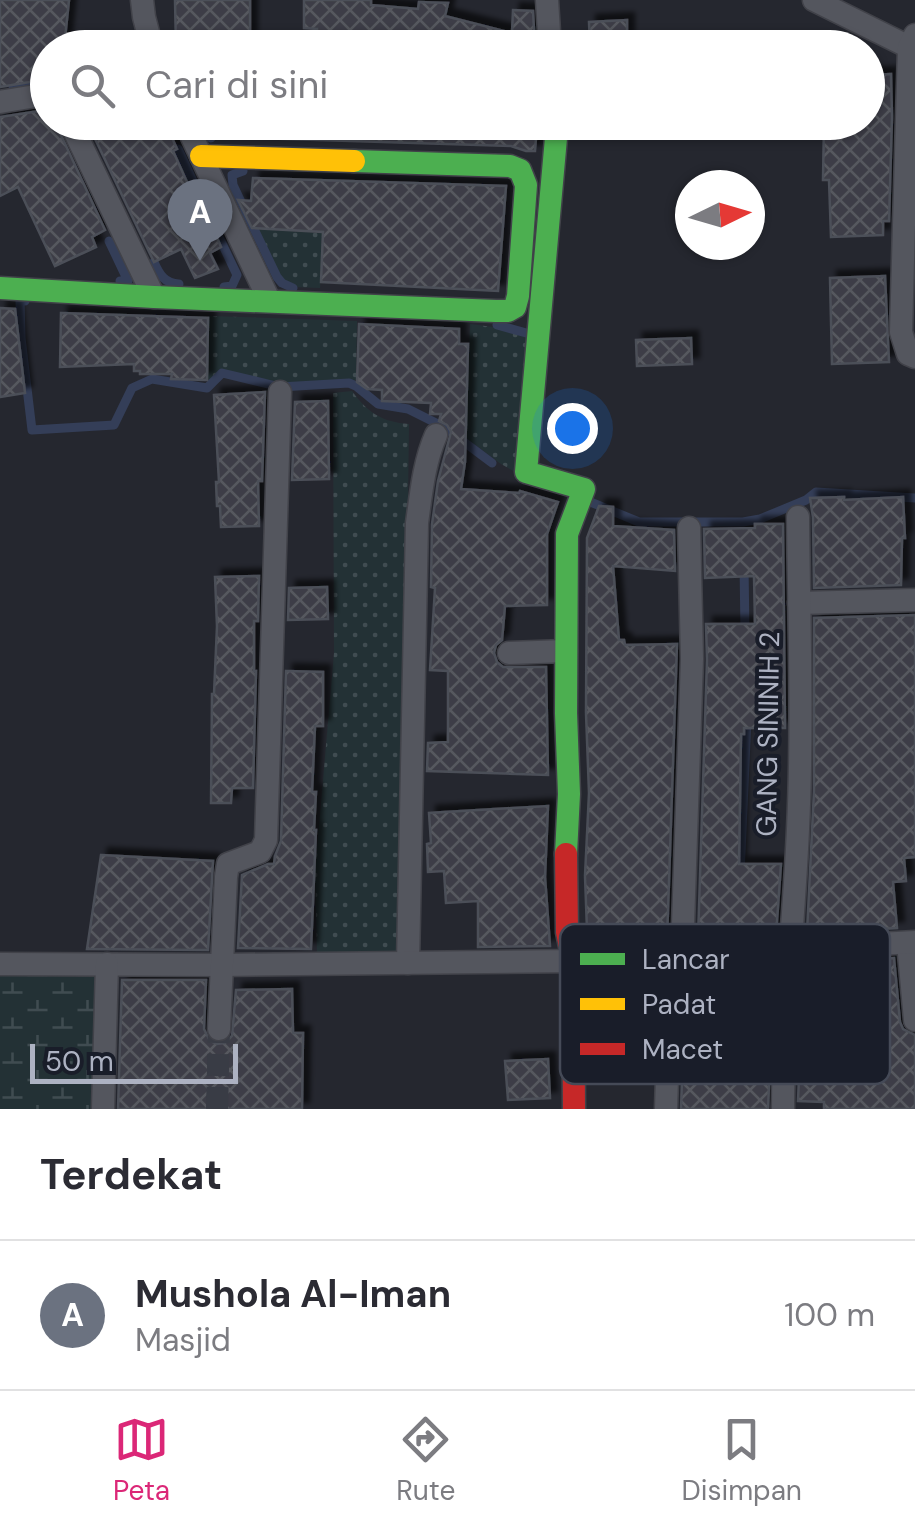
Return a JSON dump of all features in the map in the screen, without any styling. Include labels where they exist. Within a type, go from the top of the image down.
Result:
[{"type":"street","points":[[142,0],[147,30]]},
{"type":"street","points":[[547,0],[549,30]]},
{"type":"street","points":[[814,0],[882,30]]},
{"type":"street","points":[[885,32],[913,44],[901,332],[908,354],[915,356]]},
{"type":"street","points":[[0,102],[30,97]]},
{"type":"street","points":[[79,140],[154,297]]},
{"type":"street","points":[[193,140],[269,300]]},
{"type":"street","points":[[556,140],[526,472],[584,488],[566,534],[568,924]]},
{"type":"street","points":[[0,288],[508,311],[516,306],[526,185],[520,169],[201,156]]},
{"type":"street","points":[[219,1029],[228,864],[260,852],[266,840],[280,392]]},
{"type":"street","points":[[408,963],[417,523],[436,436]]},
{"type":"street","name":"GANG SININIH 2","points":[[793,924],[801,688],[798,517]]},
{"type":"street","points":[[678,924],[692,660],[690,528]]},
{"type":"street","points":[[799,603],[915,600]]},
{"type":"street","points":[[509,652],[566,651]]},
{"type":"street","points":[[911,943],[915,1020]]},
{"type":"street","points":[[0,964],[560,961]]},
{"type":"street","points":[[103,1109],[107,964]]},
{"type":"street","points":[[574,1084],[574,1109]]},
{"type":"street","points":[[666,1109],[668,1084]]},
{"type":"street","name":"GANG SININIH 2","points":[[782,1109],[783,1084]]},
{"type":"green space","points":[[256,229],[323,233],[320,288],[293,287],[281,281]]},
{"type":"green space","points":[[209,316],[357,321],[356,380],[281,384],[221,370],[208,383]]},
{"type":"green space","points":[[470,324],[530,336],[519,474],[466,438]]},
{"type":"green space","points":[[352,391],[376,415],[409,424],[402,954],[317,954],[315,872],[334,653],[333,393]]},
{"type":"green space","points":[[98,974],[96,1109],[0,1109],[0,975]]},
{"type":"building","points":[[0,0],[69,0],[66,30],[30,30],[30,82],[0,87]]},
{"type":"building","points":[[175,0],[250,0],[250,30],[176,30]]},
{"type":"building","points":[[304,0],[371,0],[371,5],[418,9],[419,2],[448,3],[445,16],[500,30],[317,30],[304,28]]},
{"type":"building","points":[[513,10],[533,11],[534,30],[512,30]]},
{"type":"building","points":[[627,20],[627,30],[589,30],[589,22]]},
{"type":"building","points":[[885,74],[891,74],[889,221],[883,221],[883,235],[831,237],[829,180],[823,180],[824,140],[885,140]]},
{"type":"building","points":[[30,112],[30,140],[63,140],[105,230],[92,237],[96,247],[55,266],[18,187],[0,196],[0,117]]},
{"type":"building","points":[[96,140],[173,140],[177,149],[173,151],[191,191],[196,189],[221,247],[210,253],[218,269],[195,278],[181,249],[154,262]]},
{"type":"building","points":[[319,140],[536,140],[535,151],[511,146]]},
{"type":"building","points":[[253,178],[506,186],[498,291],[321,282],[323,232],[252,228],[238,200],[251,201]]},
{"type":"building","points":[[885,276],[889,362],[832,364],[830,278]]},
{"type":"building","points":[[0,308],[15,309],[25,393],[0,397]]},
{"type":"building","points":[[61,313],[208,318],[207,380],[140,374],[134,371],[134,364],[60,367]]},
{"type":"building","points":[[359,324],[459,329],[459,344],[468,344],[461,489],[520,491],[558,502],[547,534],[547,605],[505,606],[502,640],[494,653],[503,667],[546,667],[548,775],[427,771],[428,743],[448,742],[448,671],[430,670],[435,588],[431,587],[432,524],[451,432],[439,421],[441,414],[430,414],[431,403],[382,401],[382,390],[367,389],[357,382]]},
{"type":"building","points":[[691,338],[692,364],[637,366],[636,340]]},
{"type":"building","points":[[265,392],[262,481],[258,481],[259,526],[221,527],[214,395]]},
{"type":"building","points":[[328,401],[329,479],[292,480],[295,402]]},
{"type":"building","points":[[903,497],[901,585],[814,588],[810,498]]},
{"type":"building","points":[[599,506],[613,507],[613,526],[674,530],[675,571],[613,566],[619,640],[624,640],[625,645],[677,644],[668,924],[587,924],[587,538]]},
{"type":"building","points":[[755,524],[783,524],[785,728],[744,728],[741,734],[739,864],[781,864],[777,924],[698,924],[706,624],[755,624],[754,576],[705,578],[704,529],[755,528]]},
{"type":"building","points":[[259,576],[258,621],[254,621],[253,788],[232,788],[231,803],[211,803],[215,577]]},
{"type":"building","points":[[327,587],[328,619],[288,620],[289,588]]},
{"type":"building","points":[[915,615],[915,857],[904,858],[906,881],[893,882],[897,928],[890,928],[890,924],[807,924],[814,791],[814,618]]},
{"type":"building","points":[[286,671],[323,672],[323,726],[315,726],[312,792],[316,792],[316,830],[311,949],[238,948],[242,875],[274,864],[281,841]]},
{"type":"building","points":[[548,806],[545,877],[550,946],[478,947],[478,901],[446,903],[444,871],[428,872],[429,813]]},
{"type":"building","points":[[101,855],[213,861],[208,950],[87,949]]},
{"type":"building","points":[[890,958],[894,958],[900,1022],[903,1029],[915,1035],[915,1109],[824,1109],[824,1102],[798,1101],[799,1084],[890,1084]]},
{"type":"building","points":[[122,980],[206,980],[204,1029],[210,1041],[217,1044],[232,1036],[236,990],[292,989],[293,1033],[303,1033],[302,1109],[118,1109]]},
{"type":"building","points":[[548,1059],[550,1098],[508,1100],[505,1061]]},
{"type":"building","points":[[682,1084],[769,1084],[768,1109],[681,1109]]},
{"type":"waterway","points":[[13,86],[30,85]]},
{"type":"waterway","points":[[178,149],[196,188]]},
{"type":"waterway","points":[[243,171],[232,175],[233,185],[277,277],[293,288]]},
{"type":"waterway","points":[[217,233],[237,275],[232,286],[224,287]]},
{"type":"waterway","points":[[109,241],[128,281],[120,281]]},
{"type":"waterway","points":[[154,262],[163,277],[179,284]]},
{"type":"waterway","points":[[25,301],[20,301],[21,338],[32,430],[114,425],[132,388],[152,379],[207,388],[222,373],[280,387],[349,383],[378,404],[408,409],[444,427],[492,463]]},
{"type":"waterway","points":[[497,325],[530,334]]},
{"type":"waterway","points":[[588,501],[639,522],[743,522],[760,519],[816,492],[915,498]]},
{"type":"waterway","points":[[744,564],[745,634]]},
{"type":"waterway","points":[[740,874],[747,719]]},
{"type":"tunnel","points":[[217,1109],[219,1029]]},
{"type":"traffic: fast","points":[[556,140],[526,472],[584,489],[567,534],[566,854]]},
{"type":"traffic: fast","points":[[0,288],[496,311],[515,307],[526,185],[520,170],[510,166],[354,161]]},
{"type":"traffic: slow","points":[[201,156],[354,161]]},
{"type":"traffic: jam","points":[[566,854],[567,924]]},
{"type":"traffic: jam","points":[[574,1084],[574,1109]]},
{"type":"place","name":"Mushola Al-Iman","points":[[200,261]]}]
